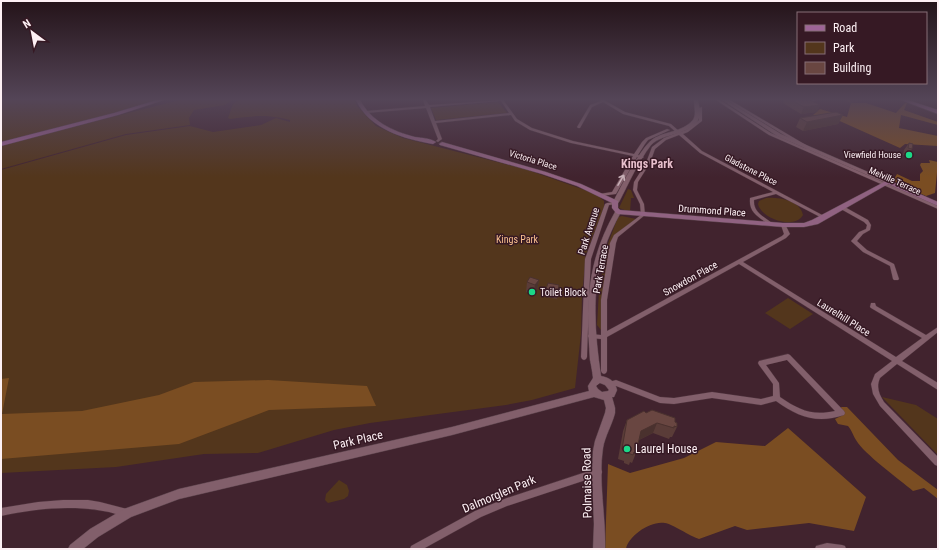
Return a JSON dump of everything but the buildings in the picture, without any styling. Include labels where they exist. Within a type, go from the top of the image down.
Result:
[{"type":"main road","points":[[1,144],[71,126]]},
{"type":"main road","name":"Victoria Place","points":[[384,126],[409,137],[438,143],[544,173],[616,202]]},
{"type":"main road","points":[[824,216],[886,183],[938,204]]},
{"type":"main road","points":[[616,202],[615,208],[618,212]]},
{"type":"main road","name":"Drummond Place","points":[[618,212],[783,226],[804,225],[824,216]]},
{"type":"street","points":[[435,126],[440,139],[438,143]]},
{"type":"street","points":[[524,126],[572,142],[642,157]]},
{"type":"street","name":"Gladstone Place","points":[[668,126],[678,132],[700,152],[824,216]]},
{"type":"street","points":[[643,215],[642,204],[635,190],[636,182],[648,163],[653,148],[658,143],[688,126]]},
{"type":"street","points":[[616,202],[653,141],[695,126]]},
{"type":"street","name":"Melville Terrace","points":[[757,126],[770,134],[886,183],[938,208]]},
{"type":"street","points":[[764,126],[772,131],[810,149],[886,183]]},
{"type":"street","name":"Park Avenue","points":[[601,195],[614,193],[635,156],[647,139],[668,130]]},
{"type":"street","points":[[771,224],[755,212],[751,204],[752,199],[777,192]]},
{"type":"street","name":"Park Avenue","points":[[584,357],[589,297],[588,258],[607,204],[616,202]]},
{"type":"street","points":[[841,207],[866,221],[869,225],[868,230],[861,232],[854,241],[865,251],[892,265],[896,280]]},
{"type":"street","points":[[611,384],[613,390],[608,396],[602,396],[595,393],[592,386],[597,380],[591,336],[589,297],[600,251],[607,231],[618,212]]},
{"type":"street","name":"Park Terrace","points":[[604,371],[602,337],[604,300],[613,243],[616,236],[643,215]]},
{"type":"street","name":"Snowdon Place","points":[[602,337],[784,237],[787,234],[783,226]]},
{"type":"street","name":"Laurelhill Place","points":[[740,262],[896,362],[938,387]]},
{"type":"street","points":[[873,304],[873,307],[925,337]]},
{"type":"street","points":[[938,328],[877,376],[874,382],[876,395],[938,462]]},
{"type":"street","points":[[591,336],[602,337]]},
{"type":"street","points":[[788,357],[841,413],[819,417],[796,412],[777,398],[776,383],[761,363],[788,357]]},
{"type":"street","points":[[597,380],[606,381],[611,384],[616,383],[660,400],[674,401],[712,395],[761,402],[777,398]]},
{"type":"street","name":"Park Place","points":[[74,549],[94,533],[128,513],[179,494],[452,431],[595,393]]},
{"type":"street","name":"Polmaise Road","points":[[599,549],[601,528],[598,472],[601,434],[607,424],[611,406],[608,396]]},
{"type":"street","name":"Dalmorglen Park","points":[[414,549],[478,514],[507,502],[598,472]]},
{"type":"street","points":[[1,512],[22,507],[61,504],[99,506],[128,513]]},
{"type":"street","points":[[819,549],[827,547],[842,549]]},
{"type":"green space","points":[[1,126],[65,126],[1,142]]},
{"type":"green space","points":[[78,126],[185,126],[126,134],[1,169],[1,145]]},
{"type":"green space","points":[[190,126],[213,132],[256,126],[376,126],[403,138],[525,169],[596,194],[604,201],[604,207],[586,254],[582,295],[581,334],[575,388],[532,400],[506,405],[370,423],[334,430],[258,453],[204,454],[116,467],[1,473],[1,170],[126,135]]},
{"type":"green space","points":[[628,189],[631,190],[634,198],[631,198],[630,212],[619,208]]},
{"type":"green space","points":[[766,198],[788,200],[798,206],[803,215],[793,222],[779,221],[771,218],[760,209],[758,204],[759,201]]},
{"type":"green space","points":[[622,216],[636,219],[615,236],[601,330],[597,325],[599,291],[606,249],[618,217]]},
{"type":"green space","points":[[788,298],[813,314],[790,329],[765,313]]},
{"type":"green space","points":[[882,397],[916,405],[938,419],[938,455]]},
{"type":"green space","points":[[339,480],[347,485],[349,491],[348,496],[344,499],[328,503],[325,500],[326,494]]},
{"type":"shaded area","points":[[850,126],[899,126],[899,128],[938,136],[938,146],[905,144],[900,148]]},
{"type":"shaded area","points":[[929,160],[938,162],[935,193],[926,196],[893,181],[897,174],[912,181],[920,181],[920,174],[923,171],[920,165],[921,163],[930,163]]},
{"type":"shaded area","points":[[9,378],[2,414],[82,411],[159,395],[194,382],[268,380],[367,386],[376,406],[269,410],[179,444],[1,459],[1,379]]},
{"type":"shaded area","points":[[841,407],[847,407],[898,460],[938,490],[938,499],[924,488],[913,491],[866,452],[860,446],[848,426],[838,424],[835,419],[843,415]]},
{"type":"shaded area","points":[[788,428],[866,497],[854,531],[809,523],[747,530],[735,526],[699,539],[668,524],[659,523],[647,526],[641,530],[631,539],[626,549],[605,549],[608,464],[630,473],[684,458],[716,442],[765,446]]},
{"type":"place","name":"Viewfield House","points":[[909,155]]},
{"type":"place","name":"Toilet Block","points":[[532,292]]},
{"type":"place","name":"Laurel House","points":[[627,449]]},
{"type":"district","name":"Kings Park","points":[[647,164]]}]
